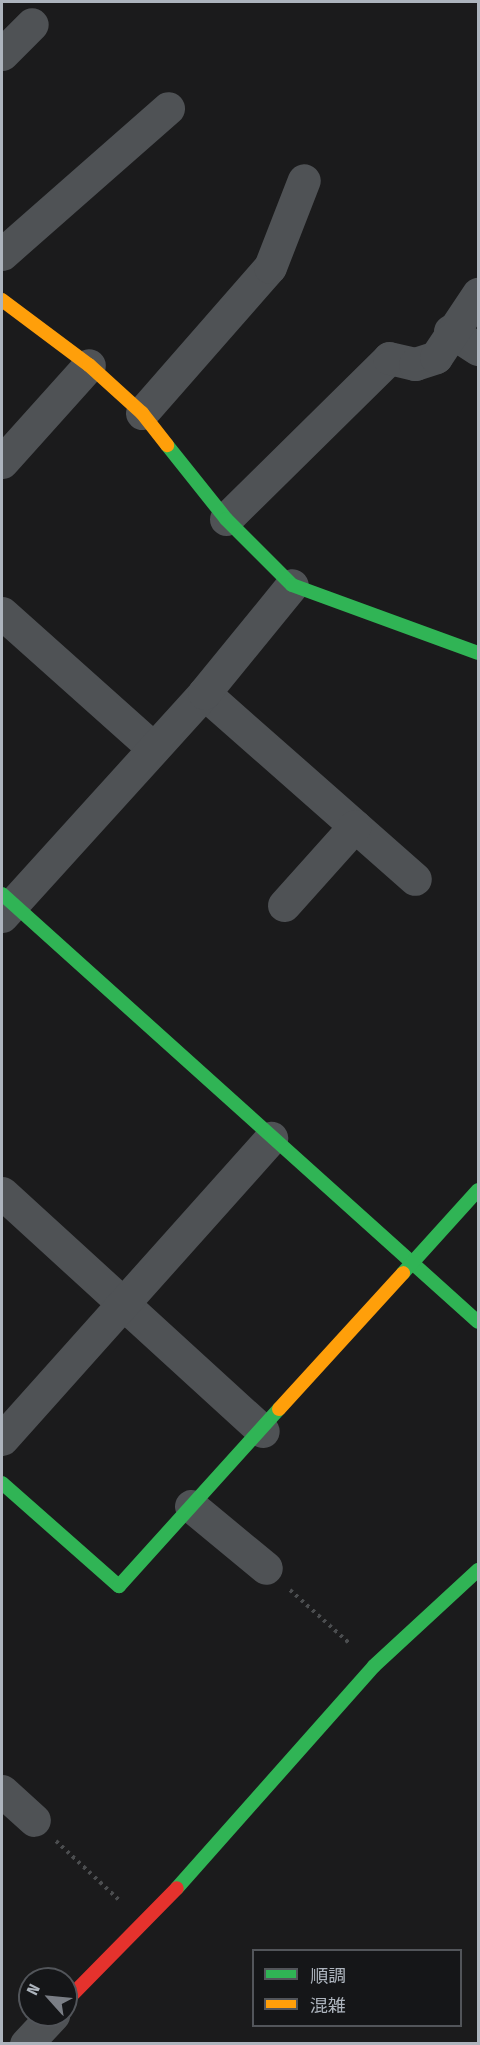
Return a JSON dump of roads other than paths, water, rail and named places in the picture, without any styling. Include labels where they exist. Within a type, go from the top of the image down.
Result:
[{"type":"street","points":[[2,54],[32,24]]},
{"type":"street","points":[[2,254],[168,108]]},
{"type":"street","points":[[142,413],[270,267],[304,180]]},
{"type":"street","points":[[226,519],[389,358],[415,364],[436,357],[450,331],[478,294]]},
{"type":"street","points":[[2,300],[89,365],[142,413],[226,519],[292,585],[478,653]]},
{"type":"street","points":[[450,331],[478,349]]},
{"type":"street","points":[[2,462],[89,365]]},
{"type":"street","points":[[292,585],[204,693],[5,904],[271,1138],[411,1266],[478,1322]]},
{"type":"street","points":[[2,613],[153,748]]},
{"type":"street","points":[[204,693],[415,879]]},
{"type":"street","points":[[284,905],[355,826]]},
{"type":"street","points":[[2,1439],[271,1138]]},
{"type":"street","points":[[2,1483],[119,1586],[263,1431],[478,1190]]},
{"type":"street","points":[[2,1193],[263,1431]]},
{"type":"street","points":[[191,1506],[266,1568]]},
{"type":"street","points":[[78,1988],[141,1921],[197,1868],[374,1666],[478,1570]]},
{"type":"street","points":[[2,1791],[34,1820]]},
{"type":"street","points":[[26,2043],[41,2027]]}]
